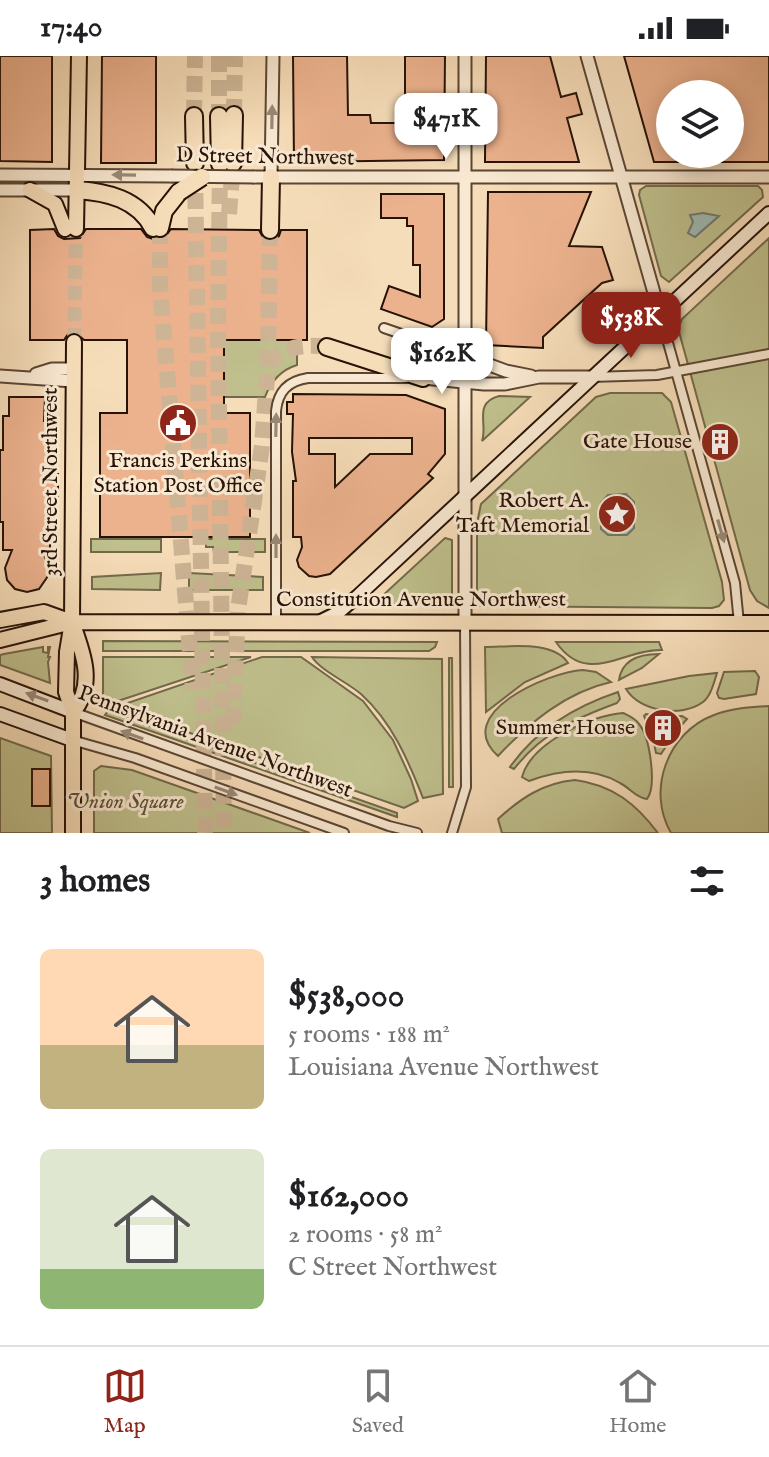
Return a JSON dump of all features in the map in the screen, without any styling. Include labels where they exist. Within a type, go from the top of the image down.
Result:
[{"type":"highway","points":[[77,182],[123,200],[156,228],[175,184],[198,170],[194,116]]},
{"type":"highway","points":[[226,164],[227,116]]},
{"type":"highway","points":[[263,177],[270,230]]},
{"type":"highway","points":[[327,347],[423,378]]},
{"type":"main road","points":[[30,190],[55,204],[70,229],[77,182],[79,56]]},
{"type":"main road","points":[[315,623],[345,607],[769,213]]},
{"type":"main road","name":"3rd Street Northwest","points":[[73,833],[73,712],[66,692],[67,652],[72,622],[74,342]]},
{"type":"main road","name":"Constitution Avenue Northwest","points":[[0,620],[44,612],[72,622]]},
{"type":"main road","name":"Constitution Avenue Northwest","points":[[0,640],[72,622],[769,623]]},
{"type":"main road","name":"Pennsylvania Avenue Northwest","points":[[0,684],[73,712]]},
{"type":"main road","name":"Pennsylvania Avenue Northwest","points":[[0,714],[72,740]]},
{"type":"street","points":[[263,177],[273,56]]},
{"type":"street","points":[[441,833],[450,833],[466,787],[465,56]]},
{"type":"street","points":[[587,56],[735,583],[739,623]]},
{"type":"street","name":"D Street Northwest","points":[[198,170],[263,177],[769,177]]},
{"type":"street","name":"D Street Northwest","points":[[0,175],[77,182],[175,184]]},
{"type":"street","points":[[0,190],[30,190],[77,182]]},
{"type":"street","points":[[384,328],[506,371],[539,377],[657,375],[769,354]]},
{"type":"street","points":[[0,376],[73,375]]},
{"type":"street","points":[[276,622],[276,411],[278,397],[288,384],[308,378],[423,378],[505,384],[539,377]]},
{"type":"street","name":"Pennsylvania Avenue Northwest","points":[[73,712],[389,826],[417,833]]},
{"type":"street","name":"Pennsylvania Avenue Northwest","points":[[72,740],[135,758],[344,833]]},
{"type":"green space","points":[[646,186],[758,186],[763,197],[669,282],[661,276],[639,195]]},
{"type":"green space","points":[[769,238],[769,608],[757,601],[750,590],[678,328],[682,319]]},
{"type":"green space","points":[[224,340],[297,340],[297,365],[277,377],[265,397],[224,397]]},
{"type":"green space","points":[[610,393],[662,393],[671,402],[722,582],[724,600],[712,608],[480,606],[477,599],[477,523],[481,504],[596,397]]},
{"type":"green space","points":[[499,396],[530,397],[482,441],[484,409],[491,399]]},
{"type":"green space","points":[[445,538],[452,540],[452,597],[449,602],[382,604],[380,598]]},
{"type":"green space","points":[[91,539],[161,539],[161,552],[91,552]]},
{"type":"green space","points":[[206,539],[265,539],[265,552],[214,552],[213,547],[206,547]]},
{"type":"green space","points":[[161,573],[160,590],[92,589],[92,577]]},
{"type":"green space","points":[[189,573],[263,577],[263,590],[189,590]]},
{"type":"green space","points":[[103,641],[437,642],[429,651],[103,651]]},
{"type":"green space","points":[[556,642],[659,642],[662,650],[593,664],[580,662],[568,655]]},
{"type":"green space","points":[[43,647],[43,652],[48,653],[50,647],[50,683],[0,665],[0,655]]},
{"type":"green space","points":[[485,647],[542,648],[561,656],[568,663],[525,682],[486,712]]},
{"type":"green space","points":[[659,654],[642,668],[619,680],[624,667],[633,659]]},
{"type":"green space","points":[[103,657],[251,657],[109,704],[103,702]]},
{"type":"green space","points":[[262,657],[301,657],[363,701],[393,740],[418,801],[404,808],[116,707]]},
{"type":"green space","points":[[312,657],[442,659],[443,794],[423,798],[405,756],[382,717],[361,694],[321,667]]},
{"type":"green space","points":[[449,658],[452,658],[453,787],[449,787]]},
{"type":"green space","points":[[583,670],[596,672],[611,682],[579,693],[549,710],[498,756],[487,740],[487,725],[495,711],[528,687],[548,678]]},
{"type":"green space","points":[[755,671],[759,677],[756,694],[719,698],[717,693],[724,672]]},
{"type":"green space","points":[[717,673],[706,699],[684,710],[651,707],[632,697],[626,689],[689,676]]},
{"type":"green space","points":[[618,692],[620,699],[617,703],[560,728],[536,745],[514,769],[510,767],[532,742],[558,721],[587,704]]},
{"type":"green space","points":[[769,706],[769,833],[671,833],[664,816],[661,781],[674,748],[684,735],[714,715],[734,709]]},
{"type":"green space","points":[[108,711],[397,813],[397,817],[105,715]]},
{"type":"green space","points":[[623,713],[637,722],[646,739],[652,773],[647,799],[598,774],[563,772],[529,781],[522,777],[537,753],[549,742],[579,725]]},
{"type":"green space","points":[[644,716],[662,717],[665,722],[667,717],[682,716],[687,719],[674,734],[667,733],[671,739],[661,754],[656,753],[652,734],[657,731],[650,730]]},
{"type":"green space","points":[[0,738],[51,756],[52,833],[0,833]]},
{"type":"green space","name":"Union Square","points":[[101,766],[132,770],[310,833],[94,833],[94,771]]},
{"type":"green space","points":[[575,780],[612,791],[641,813],[658,833],[502,833],[498,819],[515,804],[543,788]]},
{"type":"water","points":[[703,213],[719,216],[695,237],[688,233],[693,222],[690,215]]},
{"type":"water","points":[[626,494],[634,502],[634,528],[627,535],[608,535],[601,529],[601,520],[607,520],[611,529],[624,529],[627,526],[628,505],[624,501],[611,501],[607,511],[601,511],[601,503],[608,495]]},
{"type":"building","points":[[0,56],[52,56],[52,162],[0,161]]},
{"type":"building","points":[[102,56],[156,56],[156,163],[101,163]]},
{"type":"building","points":[[293,56],[347,56],[348,115],[370,115],[371,123],[409,123],[409,107],[405,107],[405,56],[445,56],[444,160],[294,162]]},
{"type":"building","points":[[486,56],[550,56],[561,97],[576,93],[582,114],[567,118],[579,162],[485,162]]},
{"type":"building","points":[[624,56],[769,56],[769,162],[744,162],[744,80],[656,80],[656,162]]},
{"type":"building","points":[[488,192],[591,192],[569,246],[602,247],[613,280],[602,283],[543,337],[543,348],[486,345]]},
{"type":"building","points":[[381,194],[444,194],[444,319],[432,327],[381,309],[389,286],[420,297],[420,265],[413,265],[413,226],[407,226],[407,218],[381,218]]},
{"type":"building","points":[[54,229],[64,239],[80,238],[86,229],[141,229],[153,239],[164,238],[171,229],[259,230],[264,239],[271,241],[279,236],[281,230],[307,230],[307,340],[224,340],[224,413],[250,413],[250,537],[100,537],[100,413],[127,413],[127,340],[84,340],[75,332],[68,334],[64,340],[30,340],[30,230]]},
{"type":"building","points":[[293,394],[406,395],[445,409],[445,454],[428,474],[433,478],[330,574],[316,577],[309,576],[299,567],[297,560],[302,547],[301,537],[293,537],[293,481],[296,481],[292,452],[293,414],[287,414],[287,402],[293,402]],"holes":[[[309,438],[412,438],[412,454],[370,454],[335,487],[335,454],[309,454]]]},
{"type":"building","points":[[9,397],[45,397],[44,421],[50,421],[50,474],[58,474],[58,496],[50,496],[50,550],[42,550],[48,564],[48,576],[39,589],[27,592],[15,589],[7,580],[5,568],[12,550],[3,550],[3,522],[0,522],[0,450],[3,450],[3,416],[9,416]]},
{"type":"building","points":[[32,769],[50,769],[50,806],[32,806]]},
{"type":"tunnel","points":[[194,116],[195,56]]},
{"type":"tunnel","points":[[219,56],[219,116]]},
{"type":"tunnel","points":[[234,115],[235,56]]},
{"type":"tunnel","points":[[229,214],[233,163]]},
{"type":"tunnel","points":[[220,164],[218,327],[224,833]]},
{"type":"tunnel","points":[[195,169],[205,833]]},
{"type":"tunnel","points":[[160,228],[160,286],[193,689]]},
{"type":"tunnel","points":[[74,342],[76,229]]},
{"type":"tunnel","points":[[233,724],[238,610],[262,446],[268,364],[270,230]]},
{"type":"tunnel","points":[[268,364],[281,353],[295,348],[327,347]]},
{"type":"place","name":"Francis Perkins Station Post Office","points":[[178,423]]},
{"type":"place","name":"Gate House","points":[[720,442]]},
{"type":"place","name":"Robert A. Taft Memorial","points":[[617,514]]},
{"type":"place","name":"Summer House","points":[[663,728]]}]
